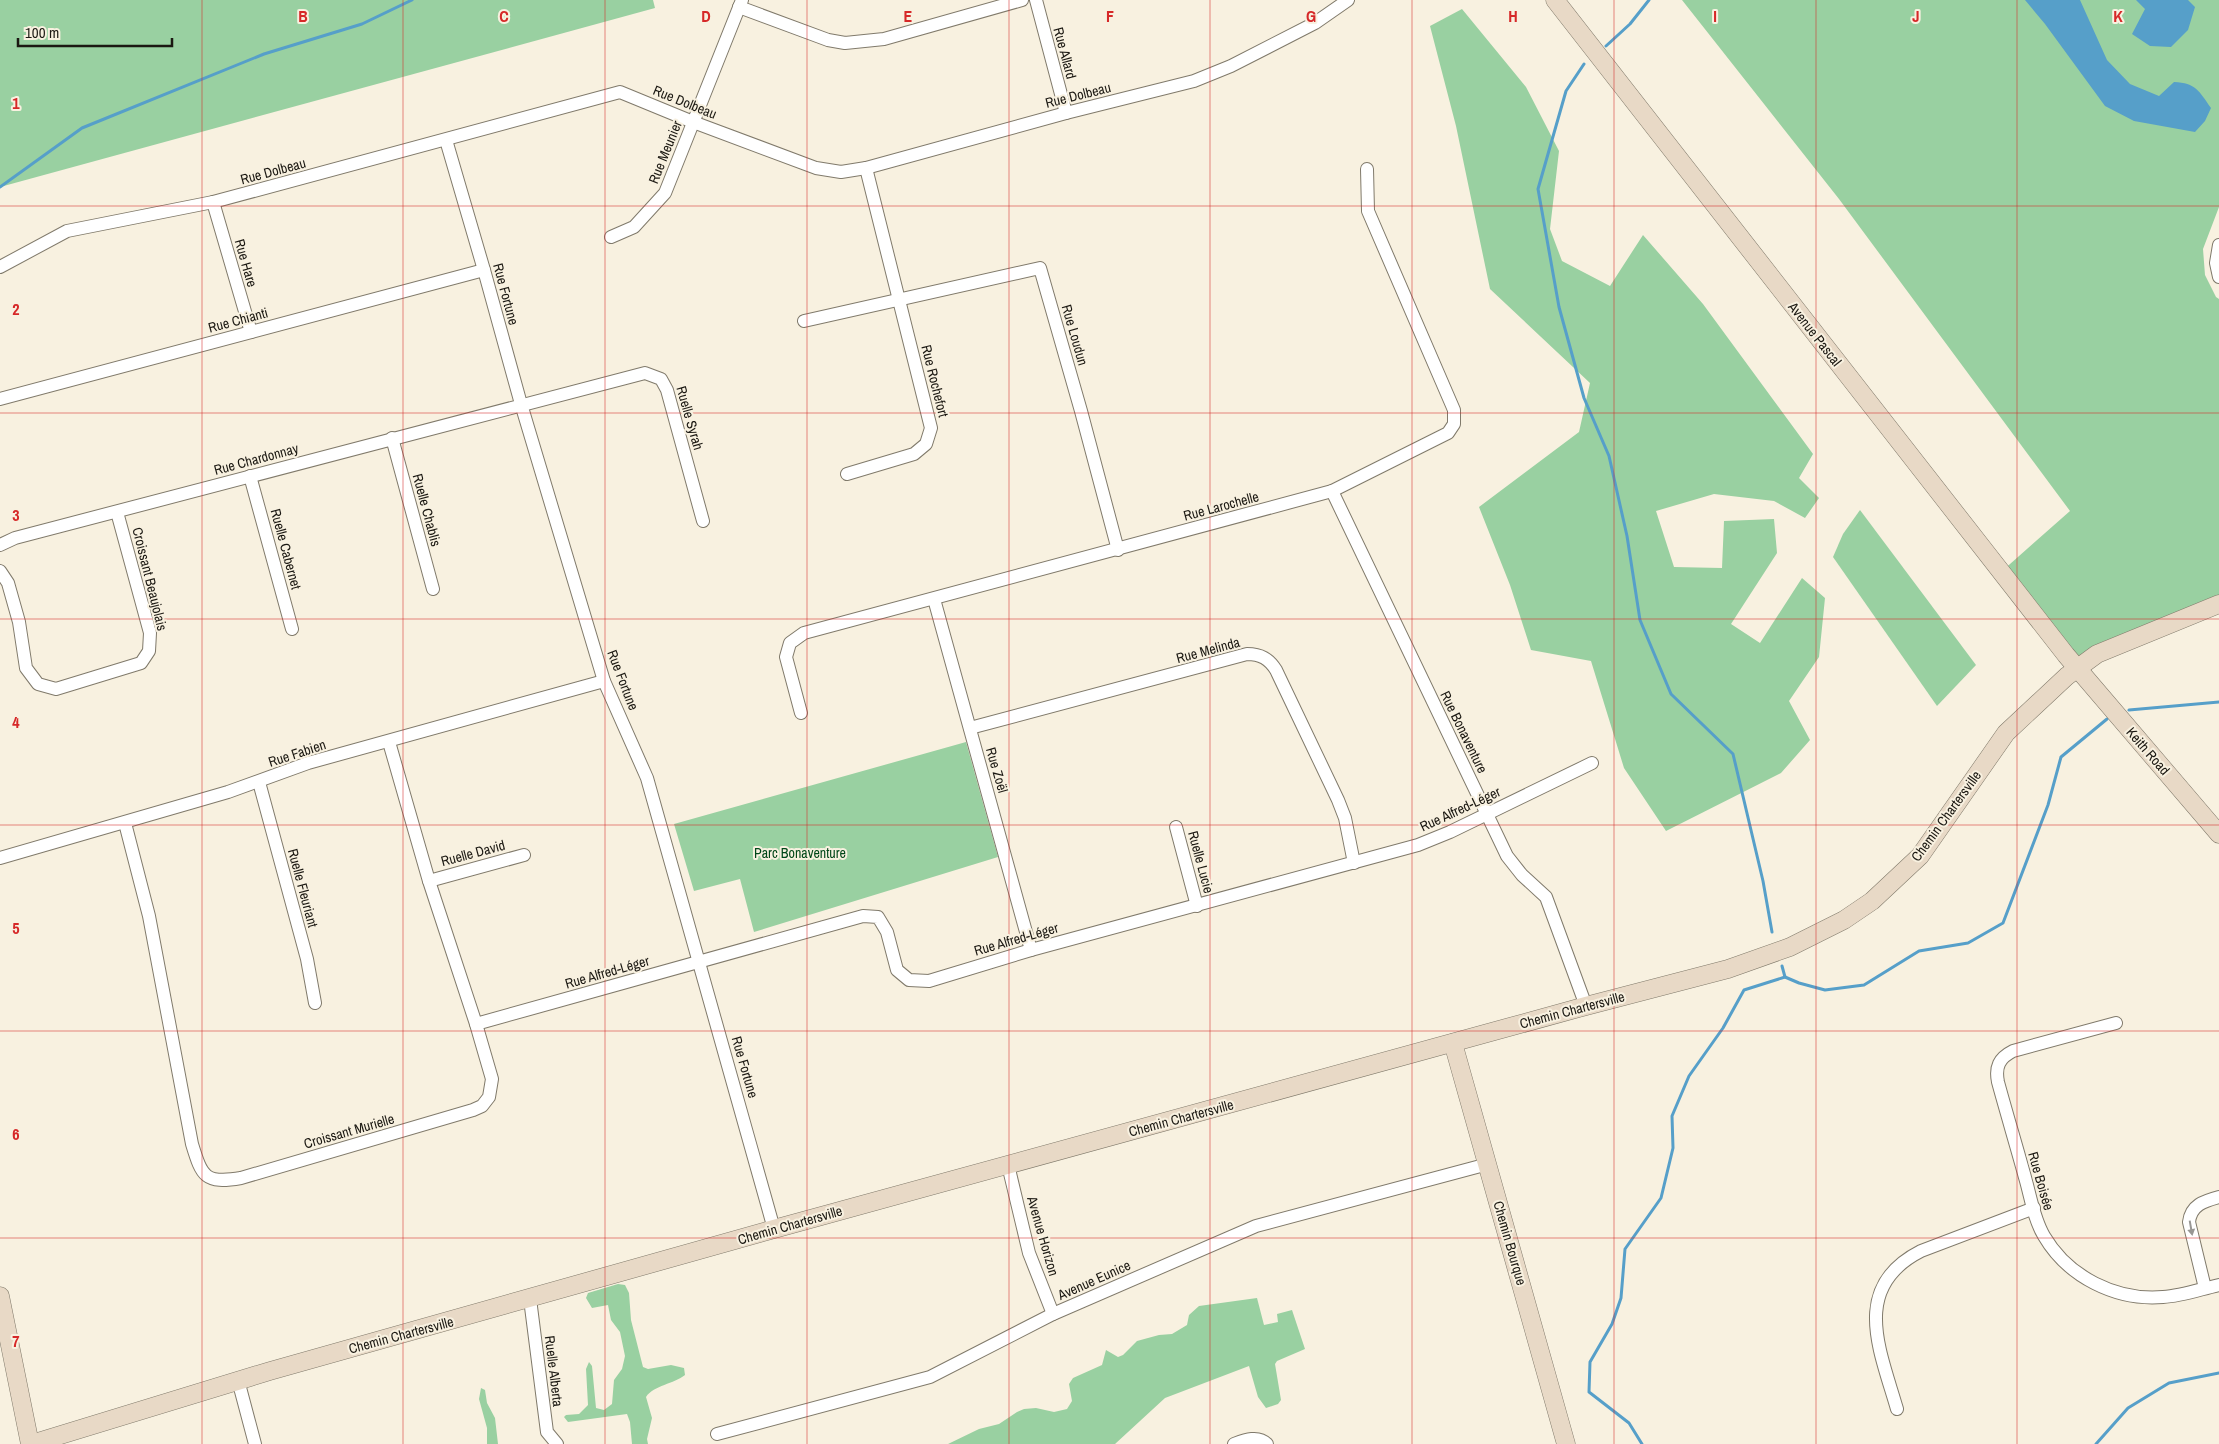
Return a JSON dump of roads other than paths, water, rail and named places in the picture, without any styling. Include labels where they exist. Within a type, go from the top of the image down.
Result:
[{"type":"street","points":[[740,4],[828,40],[845,43],[884,39],[1022,0]]},
{"type":"street","name":"Rue Allard","points":[[1036,0],[1066,113]]},
{"type":"street","name":"Avenue Pascal","points":[[1555,0],[2077,668]]},
{"type":"street","name":"Rue Dolbeau","points":[[0,267],[67,231],[213,202],[620,92],[693,122],[816,168],[841,172],[866,168],[1066,113],[1200,79],[1315,23],[1340,2]]},
{"type":"street","name":"Rue Meunier","points":[[611,236],[634,227],[665,194],[740,4]]},
{"type":"street","name":"Rue Fortune","points":[[446,140],[484,270],[520,404],[604,681],[647,778],[774,1229]]},
{"type":"street","name":"Rue Rochefort","points":[[847,474],[914,454],[926,444],[930,436],[930,420],[866,168]]},
{"type":"street","name":"Rue Larochelle","points":[[801,713],[786,657],[790,643],[804,633],[1332,491],[1444,436],[1452,429],[1454,424],[1452,405],[1368,211],[1367,168]]},
{"type":"street","name":"Rue Hare","points":[[213,202],[251,332]]},
{"type":"street","points":[[2219,245],[2216,264],[2219,277]]},
{"type":"street","name":"Rue Loudun","points":[[899,300],[1040,268],[1118,550]]},
{"type":"street","name":"Rue Chianti","points":[[0,399],[484,270]]},
{"type":"street","points":[[804,321],[899,300]]},
{"type":"street","name":"Ruelle Syrah","points":[[520,404],[638,373],[657,376],[667,390],[703,521]]},
{"type":"street","name":"Rue Chardonnay","points":[[0,545],[14,538],[520,404]]},
{"type":"street","name":"Ruelle Chablis","points":[[392,438],[433,589]]},
{"type":"street","name":"Ruelle Cabernet","points":[[250,476],[292,629]]},
{"type":"street","name":"Rue Bonaventure","points":[[1332,491],[1507,856],[1522,875],[1546,897],[1586,1006]]},
{"type":"street","name":"Croissant Beaujolais","points":[[0,571],[8,583],[18,622],[26,668],[38,684],[56,688],[141,663],[149,652],[150,633],[117,512]]},
{"type":"street","name":"Rue Zoël","points":[[934,599],[1031,950]]},
{"type":"street","name":"Chemin Chartersville","points":[[30,1444],[238,1380],[774,1229],[1586,1006],[1703,976],[1776,952],[1822,933],[1859,910],[1920,856],[2006,733],[2058,683],[2077,668],[2097,654],[2219,604]]},
{"type":"street","name":"Rue Melinda","points":[[970,728],[1247,654],[1261,656],[1268,659],[1276,670],[1338,800],[1345,818],[1354,863]]},
{"type":"street","name":"Keith Road","points":[[2077,668],[2219,834]]},
{"type":"street","name":"Rue Fabien","points":[[0,858],[125,823],[259,782],[308,763],[604,681]]},
{"type":"street","name":"Croissant Murielle","points":[[125,823],[149,916],[192,1144],[199,1166],[208,1178],[221,1181],[241,1178],[482,1106],[490,1097],[492,1079],[429,881],[389,742]]},
{"type":"street","name":"Rue Alfred-Léger","points":[[476,1024],[863,916],[878,917],[887,932],[897,970],[909,980],[929,981],[1031,950],[1433,840],[1486,813],[1592,764]]},
{"type":"street","name":"Ruelle Fleuriant","points":[[259,782],[307,959],[315,1003]]},
{"type":"street","name":"Ruelle Lucie","points":[[1176,827],[1197,906]]},
{"type":"street","name":"Ruelle David","points":[[429,881],[524,855]]},
{"type":"street","name":"Rue Boisée","points":[[2116,1023],[2013,1051],[1998,1063],[1998,1082],[2040,1229],[2050,1246],[2075,1271],[2094,1283],[2116,1292],[2152,1298],[2178,1295],[2219,1284]]},
{"type":"street","name":"Chemin Bourque","points":[[1454,1043],[1566,1444]]},
{"type":"street","name":"Avenue Eunice","points":[[717,1434],[930,1377],[1053,1314],[1256,1226],[1488,1164]]},
{"type":"street","name":"Avenue Horizon","points":[[1008,1165],[1029,1253],[1053,1314]]},
{"type":"street","points":[[2205,1288],[2189,1222],[2190,1216],[2199,1203],[2219,1197]]},
{"type":"street","points":[[1898,1409],[1878,1346],[1875,1327],[1878,1301],[1888,1276],[1908,1258],[1921,1251],[2034,1208]]},
{"type":"street","name":"Ruelle Alberta","points":[[530,1299],[547,1432],[556,1444]]},
{"type":"street","points":[[1,1304],[30,1444]]},
{"type":"street","points":[[238,1380],[255,1444]]},
{"type":"street","points":[[1234,1444],[1254,1439],[1265,1441],[1267,1444]]},
{"type":"water","points":[[2025,0],[2080,0],[2107,60],[2130,84],[2159,96],[2174,82],[2192,86],[2211,108],[2205,121],[2195,132],[2134,121],[2105,106],[2045,24]]},
{"type":"water","points":[[2136,0],[2188,0],[2195,7],[2188,30],[2171,47],[2150,46],[2132,34],[2145,9]]},
{"type":"waterway","points":[[0,187],[82,128],[264,54],[362,24],[412,0]]},
{"type":"waterway","points":[[1606,46],[1630,24],[1649,0]]},
{"type":"waterway","points":[[1584,64],[1566,91],[1538,189],[1559,307],[1584,398],[1609,456],[1627,536],[1640,620],[1671,694],[1733,754],[1763,881],[1772,932]]},
{"type":"waterway","points":[[2129,710],[2219,702]]},
{"type":"waterway","points":[[1642,1444],[1629,1423],[1589,1392],[1590,1362],[1612,1324],[1621,1298],[1625,1249],[1661,1198],[1673,1148],[1672,1116],[1689,1076],[1723,1028],[1744,990],[1785,977],[1825,990],[1864,985],[1919,951],[1968,943],[2003,923],[2048,805],[2061,757],[2107,719]]},
{"type":"waterway","points":[[1782,966],[1785,977]]},
{"type":"waterway","points":[[2096,1444],[2128,1408],[2169,1383],[2219,1373]]},
{"type":"park label","name":"Parc Bonaventure","points":[[800,853]]}]
